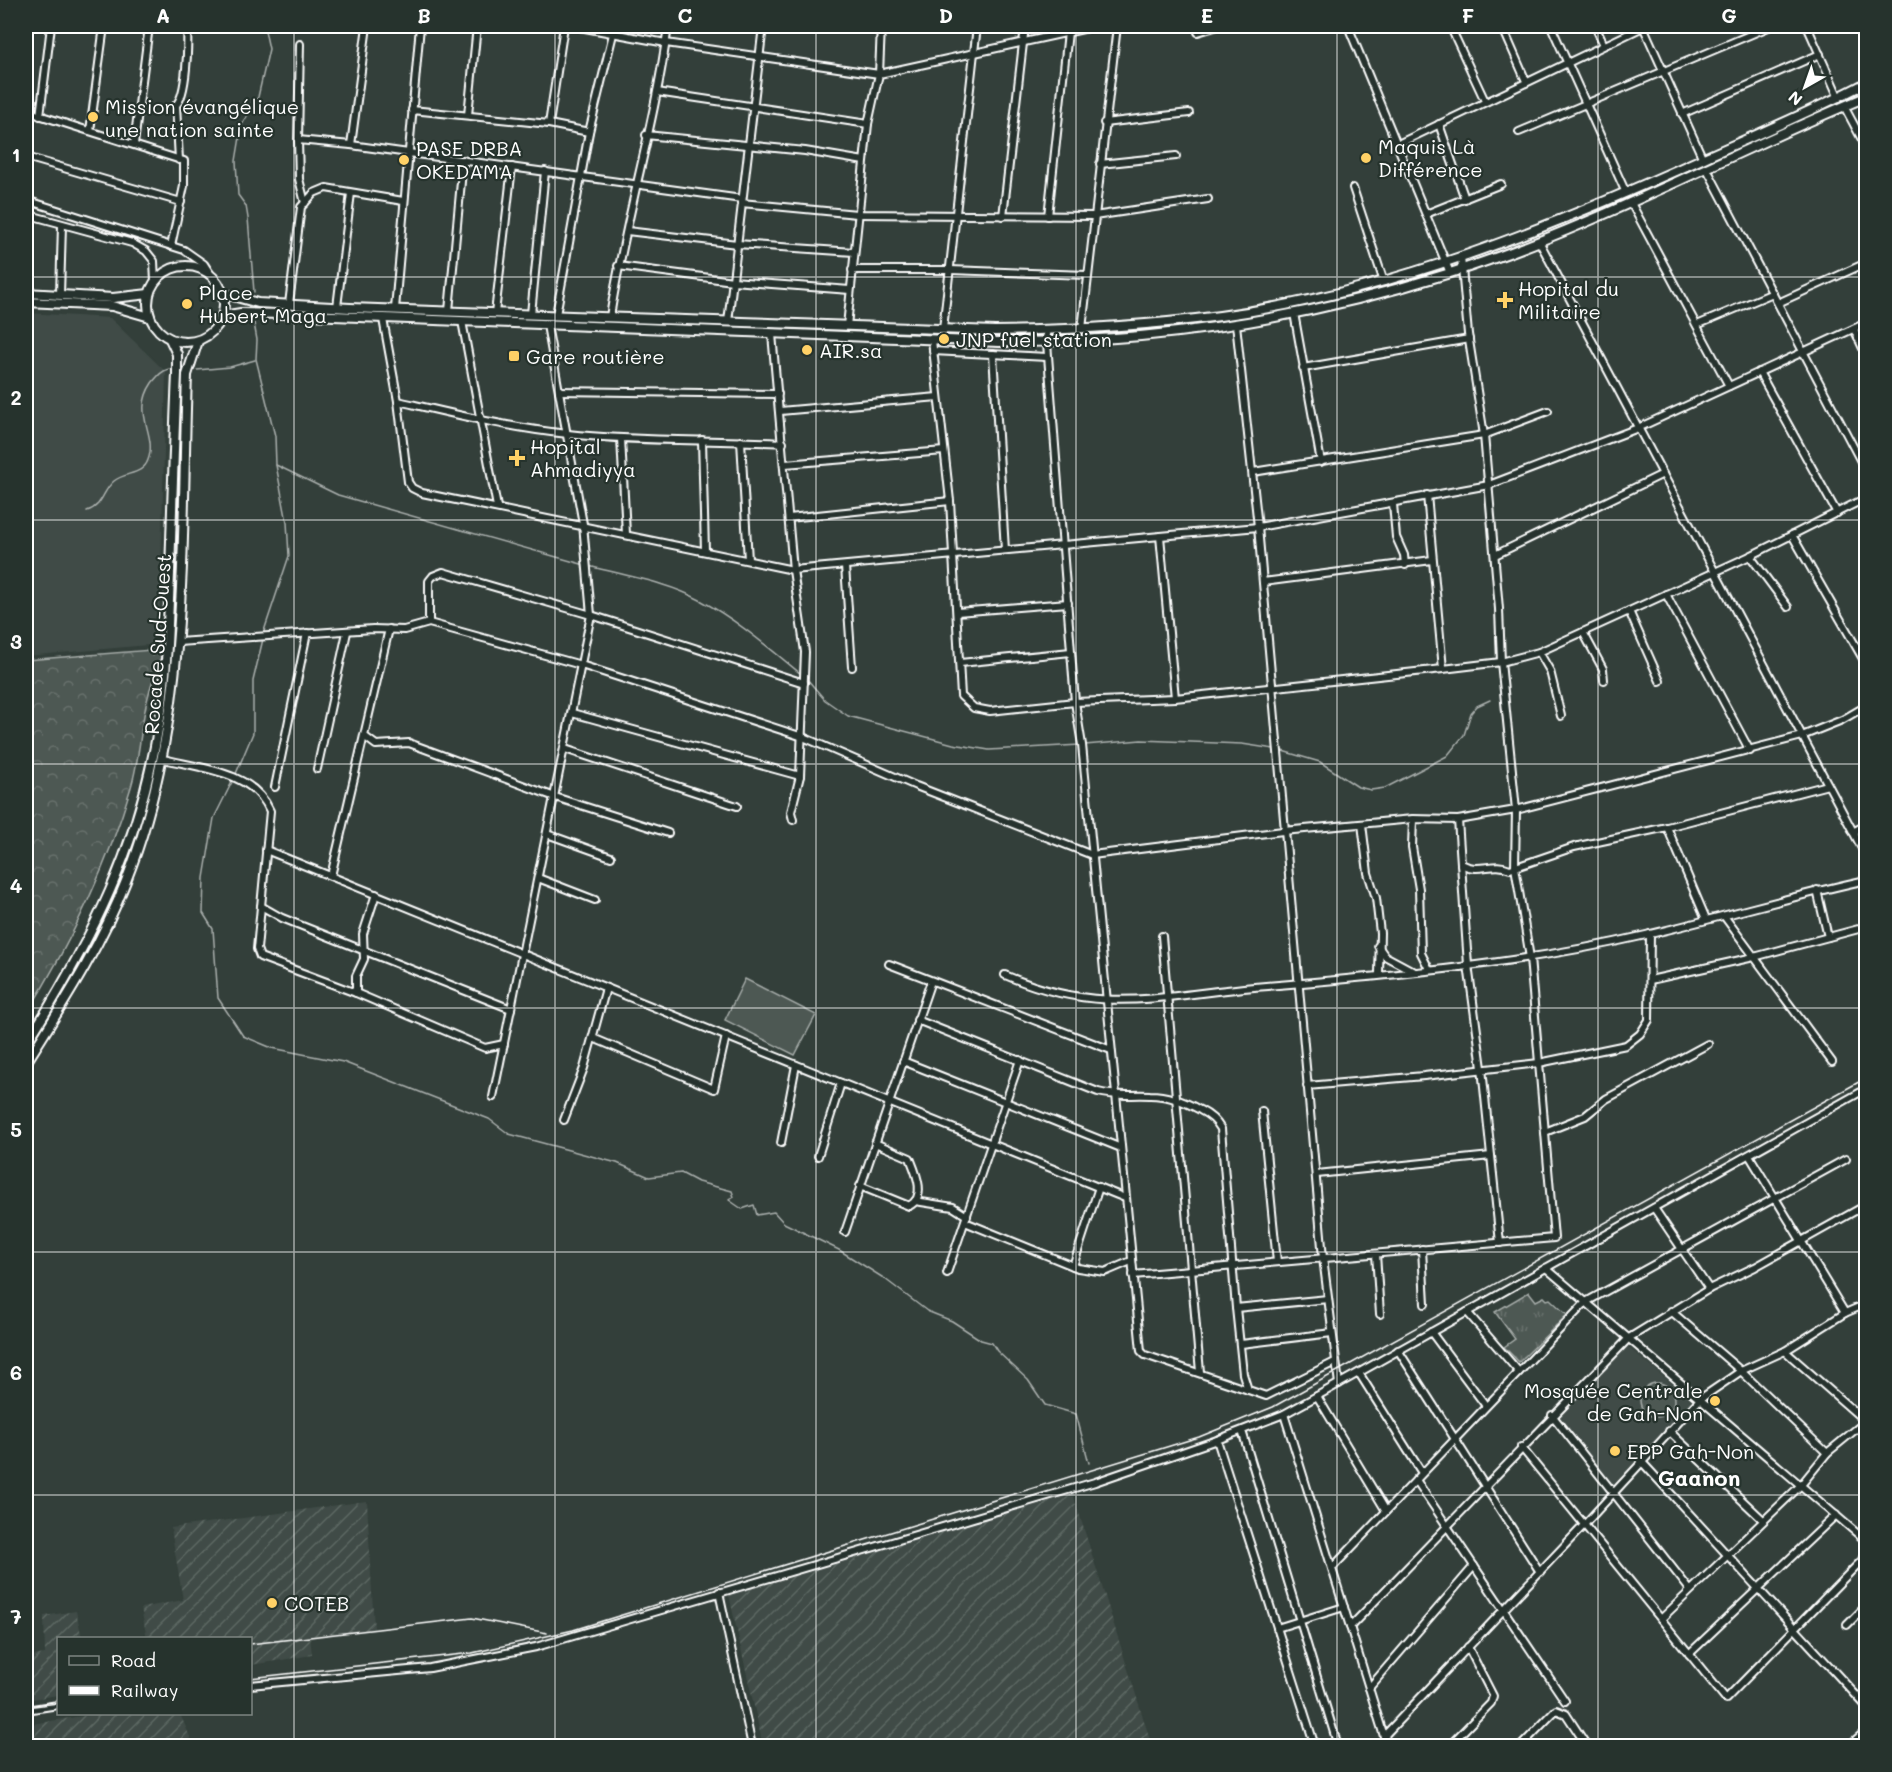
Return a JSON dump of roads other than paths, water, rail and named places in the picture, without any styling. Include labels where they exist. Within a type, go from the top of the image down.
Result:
[{"type":"main road","points":[[222,292],[249,302],[337,307],[943,329],[1082,329],[1222,316],[1384,282],[1461,257],[1626,193],[1839,98],[1866,83]]},
{"type":"main road","points":[[222,316],[261,313],[932,340],[1046,342],[1236,324],[1387,292],[1463,269],[1631,204],[1866,97]]},
{"type":"main road","points":[[182,267],[201,269],[213,278],[222,292],[222,316],[214,330],[198,340],[187,342],[170,339],[156,327],[150,317],[149,294],[155,282],[164,273],[182,267]]},
{"type":"main road","points":[[26,293],[125,298],[149,294]]},
{"type":"main road","points":[[26,302],[112,306],[150,317]]},
{"type":"main road","name":"Rocade Sud-Ouest","points":[[26,1044],[74,966],[104,909],[136,822],[159,724],[169,606],[177,374],[177,354],[170,339]]},
{"type":"main road","name":"Rocade Sud-Ouest","points":[[26,1063],[84,970],[113,913],[148,817],[163,759],[178,642],[187,375],[198,340]]},
{"type":"street","points":[[40,116],[51,26]]},
{"type":"street","points":[[90,131],[104,26]]},
{"type":"street","points":[[134,144],[149,26]]},
{"type":"street","points":[[179,160],[176,105],[182,100],[185,90],[183,81],[188,52],[187,26]]},
{"type":"street","points":[[351,145],[367,26]]},
{"type":"street","points":[[395,309],[420,26]]},
{"type":"street","points":[[468,115],[477,26]]},
{"type":"street","points":[[549,124],[564,26]]},
{"type":"street","points":[[574,26],[666,43],[879,74],[1097,26]]},
{"type":"street","points":[[610,317],[618,266],[657,92],[668,26]]},
{"type":"street","points":[[728,322],[763,26]]},
{"type":"street","points":[[847,326],[868,124],[879,74],[881,26]]},
{"type":"street","points":[[943,329],[977,26]]},
{"type":"street","points":[[1003,216],[1025,26]]},
{"type":"street","points":[[1082,329],[1117,26]]},
{"type":"street","points":[[1198,32],[1218,26]]},
{"type":"street","points":[[1348,26],[1450,273]]},
{"type":"street","points":[[1450,26],[1485,101]]},
{"type":"street","points":[[1502,26],[1526,81]]},
{"type":"street","points":[[1551,26],[1626,193]]},
{"type":"street","points":[[1595,26],[1604,45]]},
{"type":"street","points":[[1398,144],[1644,26],[1703,159]]},
{"type":"street","points":[[1519,132],[1662,70],[1772,26]]},
{"type":"street","points":[[1808,26],[1839,98]]},
{"type":"street","points":[[1048,216],[1068,32]]},
{"type":"street","points":[[556,315],[580,176],[613,34]]},
{"type":"street","points":[[300,44],[298,140],[299,178],[304,203]]},
{"type":"street","points":[[1682,114],[1820,54]]},
{"type":"street","points":[[657,92],[868,124]]},
{"type":"street","points":[[1845,108],[1866,147]]},
{"type":"street","points":[[412,110],[549,124],[589,132]]},
{"type":"street","points":[[26,111],[184,161],[185,174],[181,202],[171,246]]},
{"type":"street","points":[[1104,123],[1189,113]]},
{"type":"street","points":[[1439,124],[1465,199]]},
{"type":"street","points":[[646,135],[864,160]]},
{"type":"street","points":[[298,140],[408,152],[742,201],[857,214],[1094,216],[1208,199]]},
{"type":"street","points":[[1100,164],[1176,156]]},
{"type":"street","points":[[26,157],[181,202]]},
{"type":"street","points":[[448,311],[463,160]]},
{"type":"street","points":[[495,313],[512,167]]},
{"type":"street","points":[[1707,169],[1866,471]]},
{"type":"street","points":[[531,314],[545,171]]},
{"type":"street","points":[[1426,214],[1501,184]]},
{"type":"street","points":[[289,304],[301,207],[314,193],[326,188],[403,201]]},
{"type":"street","points":[[1353,188],[1384,282]]},
{"type":"street","points":[[337,307],[351,193]]},
{"type":"street","points":[[26,200],[171,246],[199,259],[213,278]]},
{"type":"street","points":[[1631,204],[1729,386]]},
{"type":"street","points":[[26,214],[141,248],[154,261],[155,282]]},
{"type":"street","points":[[60,295],[62,225]]},
{"type":"street","points":[[627,231],[737,244],[854,252]]},
{"type":"street","points":[[1539,241],[1866,856]]},
{"type":"street","points":[[1133,1275],[1554,1238],[1530,958],[1515,867],[1516,810],[1501,662],[1495,555],[1484,435],[1469,339],[1461,257]]},
{"type":"street","points":[[1778,303],[1866,263]]},
{"type":"street","points":[[618,266],[733,281],[850,290]]},
{"type":"street","points":[[852,270],[950,270],[1088,275]]},
{"type":"street","points":[[1697,325],[1773,293]]},
{"type":"street","points":[[1294,312],[1321,462]]},
{"type":"street","points":[[383,319],[398,401],[408,482],[412,488],[422,493],[583,524],[793,570],[1258,527],[1488,485],[1638,428],[1866,323]]},
{"type":"street","points":[[462,321],[497,507]]},
{"type":"street","points":[[1236,324],[1253,472],[1283,831],[1317,1174],[1323,1258],[1339,1384]]},
{"type":"street","points":[[493,1097],[591,615],[583,524],[547,325]]},
{"type":"street","points":[[1854,329],[1866,355]]},
{"type":"street","points":[[1046,330],[1075,702],[1082,745],[1142,1354],[1266,1396],[1335,1362]]},
{"type":"street","points":[[772,334],[793,570],[805,652],[803,737],[800,776],[791,812],[793,820]]},
{"type":"street","points":[[1303,368],[1469,339]]},
{"type":"street","points":[[932,340],[950,501],[961,696],[974,708],[990,711],[1075,702],[1175,698],[1272,689],[1501,662],[1539,652],[1749,556],[1866,498]]},
{"type":"street","points":[[933,351],[1047,357]]},
{"type":"street","points":[[993,354],[1005,550]]},
{"type":"street","points":[[1759,372],[1837,513]]},
{"type":"street","points":[[559,391],[778,394]]},
{"type":"street","points":[[780,411],[938,398]]},
{"type":"street","points":[[398,401],[481,420],[567,434],[783,443]]},
{"type":"street","points":[[1253,472],[1484,435],[1548,411]]},
{"type":"street","points":[[621,438],[626,534]]},
{"type":"street","points":[[702,440],[705,551]]},
{"type":"street","points":[[741,441],[748,560]]},
{"type":"street","points":[[785,464],[944,451]]},
{"type":"street","points":[[1495,555],[1663,474]]},
{"type":"street","points":[[1427,495],[1443,669]]},
{"type":"street","points":[[789,518],[950,501]]},
{"type":"street","points":[[1393,504],[1396,537],[1404,555],[1405,565]]},
{"type":"street","points":[[1792,535],[1866,664]]},
{"type":"street","points":[[1160,536],[1175,698]]},
{"type":"street","points":[[1749,556],[1788,607]]},
{"type":"street","points":[[1263,582],[1432,560]]},
{"type":"street","points":[[844,566],[852,667]]},
{"type":"street","points":[[429,623],[429,581],[433,576],[443,572],[591,615],[804,683]]},
{"type":"street","points":[[1666,594],[1750,751]]},
{"type":"street","points":[[957,612],[1068,603]]},
{"type":"street","points":[[1629,611],[1660,681]]},
{"type":"street","points":[[178,642],[307,633],[404,630],[429,623],[581,665],[803,737],[916,786],[1092,855],[1283,831],[1413,819],[1458,820],[1516,810],[1802,736],[1842,720],[1866,706]]},
{"type":"street","points":[[331,876],[389,629]]},
{"type":"street","points":[[317,769],[347,632]]},
{"type":"street","points":[[1583,632],[1603,669],[1605,680]]},
{"type":"street","points":[[275,787],[307,633]]},
{"type":"street","points":[[960,663],[1071,652]]},
{"type":"street","points":[[1539,652],[1550,671],[1561,716]]},
{"type":"street","points":[[572,712],[800,776]]},
{"type":"street","points":[[364,736],[376,745],[409,743],[555,797],[668,832]]},
{"type":"street","points":[[565,749],[737,806]]},
{"type":"street","points":[[163,759],[228,775],[254,787],[266,801],[270,811],[257,949],[260,957],[356,993],[485,1048],[504,1044]]},
{"type":"street","points":[[1461,864],[1478,870],[1515,867],[1574,847],[1667,827],[1828,785]]},
{"type":"street","points":[[1413,819],[1412,847],[1419,889],[1421,953],[1429,969]]},
{"type":"street","points":[[1458,820],[1468,965],[1482,1068],[1500,1242]]},
{"type":"street","points":[[1362,824],[1368,873],[1376,898],[1380,933],[1379,974]]},
{"type":"street","points":[[1853,832],[1866,825]]},
{"type":"street","points":[[1667,827],[1706,920]]},
{"type":"street","points":[[548,834],[611,857]]},
{"type":"street","points":[[266,850],[1125,1198]]},
{"type":"street","points":[[538,878],[595,900]]},
{"type":"street","points":[[1005,975],[1040,990],[1060,995],[1120,1001],[1167,998],[1255,987],[1298,985],[1530,958],[1650,934],[1866,880]]},
{"type":"street","points":[[1817,891],[1828,937]]},
{"type":"street","points":[[356,993],[356,976],[364,959],[363,934],[376,894]]},
{"type":"street","points":[[261,906],[282,918],[511,1009]]},
{"type":"street","points":[[1724,915],[1832,1062]]},
{"type":"street","points":[[1650,980],[1754,957],[1866,927]]},
{"type":"street","points":[[1307,1086],[1539,1063],[1626,1045],[1640,1034],[1649,1020],[1650,934]]},
{"type":"street","points":[[1162,936],[1200,1372]]},
{"type":"street","points":[[1378,946],[1385,956],[1413,971]]},
{"type":"street","points":[[889,964],[1111,1050]]},
{"type":"street","points":[[844,1232],[931,981]]},
{"type":"street","points":[[564,1120],[593,1038],[606,988]]},
{"type":"street","points":[[917,1020],[1116,1097],[1150,1095],[1176,1099],[1204,1112],[1218,1122],[1221,1129],[1236,1308],[1248,1390]]},
{"type":"street","points":[[593,1038],[714,1089],[726,1036]]},
{"type":"street","points":[[1545,1132],[1585,1116],[1606,1099],[1708,1044]]},
{"type":"street","points":[[947,1273],[1020,1060]]},
{"type":"street","points":[[903,1061],[1120,1148]]},
{"type":"street","points":[[781,1143],[796,1065]]},
{"type":"street","points":[[818,1156],[841,1083]]},
{"type":"street","points":[[252,1685],[384,1674],[536,1647],[1095,1482],[1217,1440],[1284,1414],[1866,1089]]},
{"type":"street","points":[[1262,1111],[1277,1262]]},
{"type":"street","points":[[860,1186],[909,1206],[915,1202],[919,1188],[910,1158],[875,1143]]},
{"type":"street","points":[[1749,1155],[1803,1240],[1845,1313]]},
{"type":"street","points":[[1317,1174],[1491,1156]]},
{"type":"street","points":[[1332,1568],[1586,1302],[1846,1159]]},
{"type":"street","points":[[1072,1266],[1099,1187]]},
{"type":"street","points":[[915,1202],[953,1207],[966,1219],[1072,1266],[1105,1272],[1131,1260]]},
{"type":"street","points":[[1350,1627],[1486,1488],[1521,1447],[1629,1338],[1708,1289],[1866,1205]]},
{"type":"street","points":[[1654,1208],[1708,1289]]},
{"type":"street","points":[[1422,1250],[1425,1304]]},
{"type":"street","points":[[1376,1254],[1380,1314]]},
{"type":"street","points":[[1546,1268],[1866,1541]]},
{"type":"street","points":[[1236,1308],[1328,1299]]},
{"type":"street","points":[[1384,1736],[1504,1611],[1700,1399],[1741,1371],[1785,1351],[1845,1313],[1866,1304]]},
{"type":"street","points":[[1671,1311],[1741,1371],[1827,1453]]},
{"type":"street","points":[[1467,1312],[1519,1372]]},
{"type":"street","points":[[1431,1332],[1486,1406]]},
{"type":"street","points":[[1241,1344],[1332,1333]]},
{"type":"street","points":[[1398,1350],[1540,1572]]},
{"type":"street","points":[[1661,1619],[1801,1485],[1827,1453],[1866,1421],[1785,1351]]},
{"type":"street","points":[[1359,1373],[1422,1473]]},
{"type":"street","points":[[1317,1396],[1386,1511]]},
{"type":"street","points":[[1284,1414],[1387,1746]]},
{"type":"street","points":[[1552,1415],[1690,1590]]},
{"type":"street","points":[[1669,1431],[1763,1520]]},
{"type":"street","points":[[1243,1434],[1338,1746]]},
{"type":"street","points":[[1217,1440],[1315,1746]]},
{"type":"street","points":[[1521,1447],[1726,1699],[1866,1556]]},
{"type":"street","points":[[1641,1461],[1866,1706]]},
{"type":"street","points":[[1416,1480],[1565,1701]]},
{"type":"street","points":[[1689,1654],[1836,1515]]},
{"type":"street","points":[[1369,1688],[1474,1566]]},
{"type":"street","points":[[719,1592],[752,1746]]},
{"type":"street","points":[[1277,1628],[1344,1606]]},
{"type":"street","points":[[1847,1625],[1866,1606]]},
{"type":"street","points":[[1449,1746],[1491,1703],[1493,1696],[1468,1647]]},
{"type":"street","points":[[26,1710],[57,1705]]},
{"type":"street","points":[[1521,1746],[1556,1710],[1566,1714],[1587,1746]]},
{"type":"street","points":[[1848,1746],[1866,1731]]},
{"type":"street","points":[[1529,1739],[1534,1746]]},
{"type":"waterway","points":[[254,292],[248,218],[246,206],[238,195],[236,161],[242,125],[258,97],[269,49],[264,26]]},
{"type":"waterway","points":[[254,323],[257,340],[256,359],[275,436],[276,465],[287,522],[289,556],[263,634]]},
{"type":"waterway","points":[[197,370],[230,367],[255,360]]},
{"type":"waterway","points":[[87,511],[100,502],[114,481],[146,465],[150,450],[144,414],[146,394],[157,376],[169,369]]},
{"type":"waterway","points":[[276,465],[338,495],[585,565]]},
{"type":"waterway","points":[[589,566],[660,584],[700,600],[740,625],[801,674]]},
{"type":"waterway","points":[[235,776],[253,733],[253,681],[263,639]]},
{"type":"waterway","points":[[807,679],[825,700],[848,716],[953,744],[989,750],[1080,745]]},
{"type":"waterway","points":[[1279,750],[1320,762],[1358,787],[1371,790],[1385,788],[1447,756],[1464,735],[1471,713],[1477,706],[1490,700]]},
{"type":"waterway","points":[[1085,745],[1141,740],[1242,744],[1274,749]]},
{"type":"waterway","points":[[233,780],[214,818],[204,878],[203,913],[213,929],[218,998],[243,1036],[272,1048],[343,1062],[489,1119],[509,1134],[617,1163],[649,1177],[681,1173],[698,1182],[732,1191],[734,1197],[729,1200],[742,1209],[754,1205],[757,1215],[774,1212],[784,1223],[839,1250],[885,1279],[927,1311],[952,1321],[981,1340],[992,1343],[997,1351],[1028,1380],[1045,1405],[1076,1414],[1089,1463]]},
{"type":"railway","points":[[252,1678],[472,1653],[573,1630],[1199,1437],[1273,1407],[1866,1078]]},
{"type":"railway","points":[[252,1644],[472,1618],[547,1633]]},
{"type":"railway","points":[[26,1707],[57,1703]]},
{"type":"place","name":"Mission évangélique une nation sainte","points":[[93,117]]},
{"type":"place","name":"Maquis Là Différence","points":[[1366,158]]},
{"type":"place","name":"PASE DRBA OKEDAMA","points":[[404,160]]},
{"type":"place","name":"Hopital du Militaire","points":[[1505,300]]},
{"type":"place","name":"Place Hubert Maga","points":[[187,304]]},
{"type":"place","name":"JNP fuel station","points":[[944,339]]},
{"type":"place","name":"AIR.sa","points":[[807,350]]},
{"type":"place","name":"Gare routière","points":[[514,356]]},
{"type":"place","name":"Hopital Ahmadiyya","points":[[517,458]]},
{"type":"place","name":"Mosquée Centrale de Gah-Non","points":[[1715,1401]]},
{"type":"place","name":"EPP Gah-Non","points":[[1615,1451]]},
{"type":"place","name":"COTEB","points":[[272,1603]]},
{"type":"district","name":"Gaanon","points":[[1699,1477]]}]
